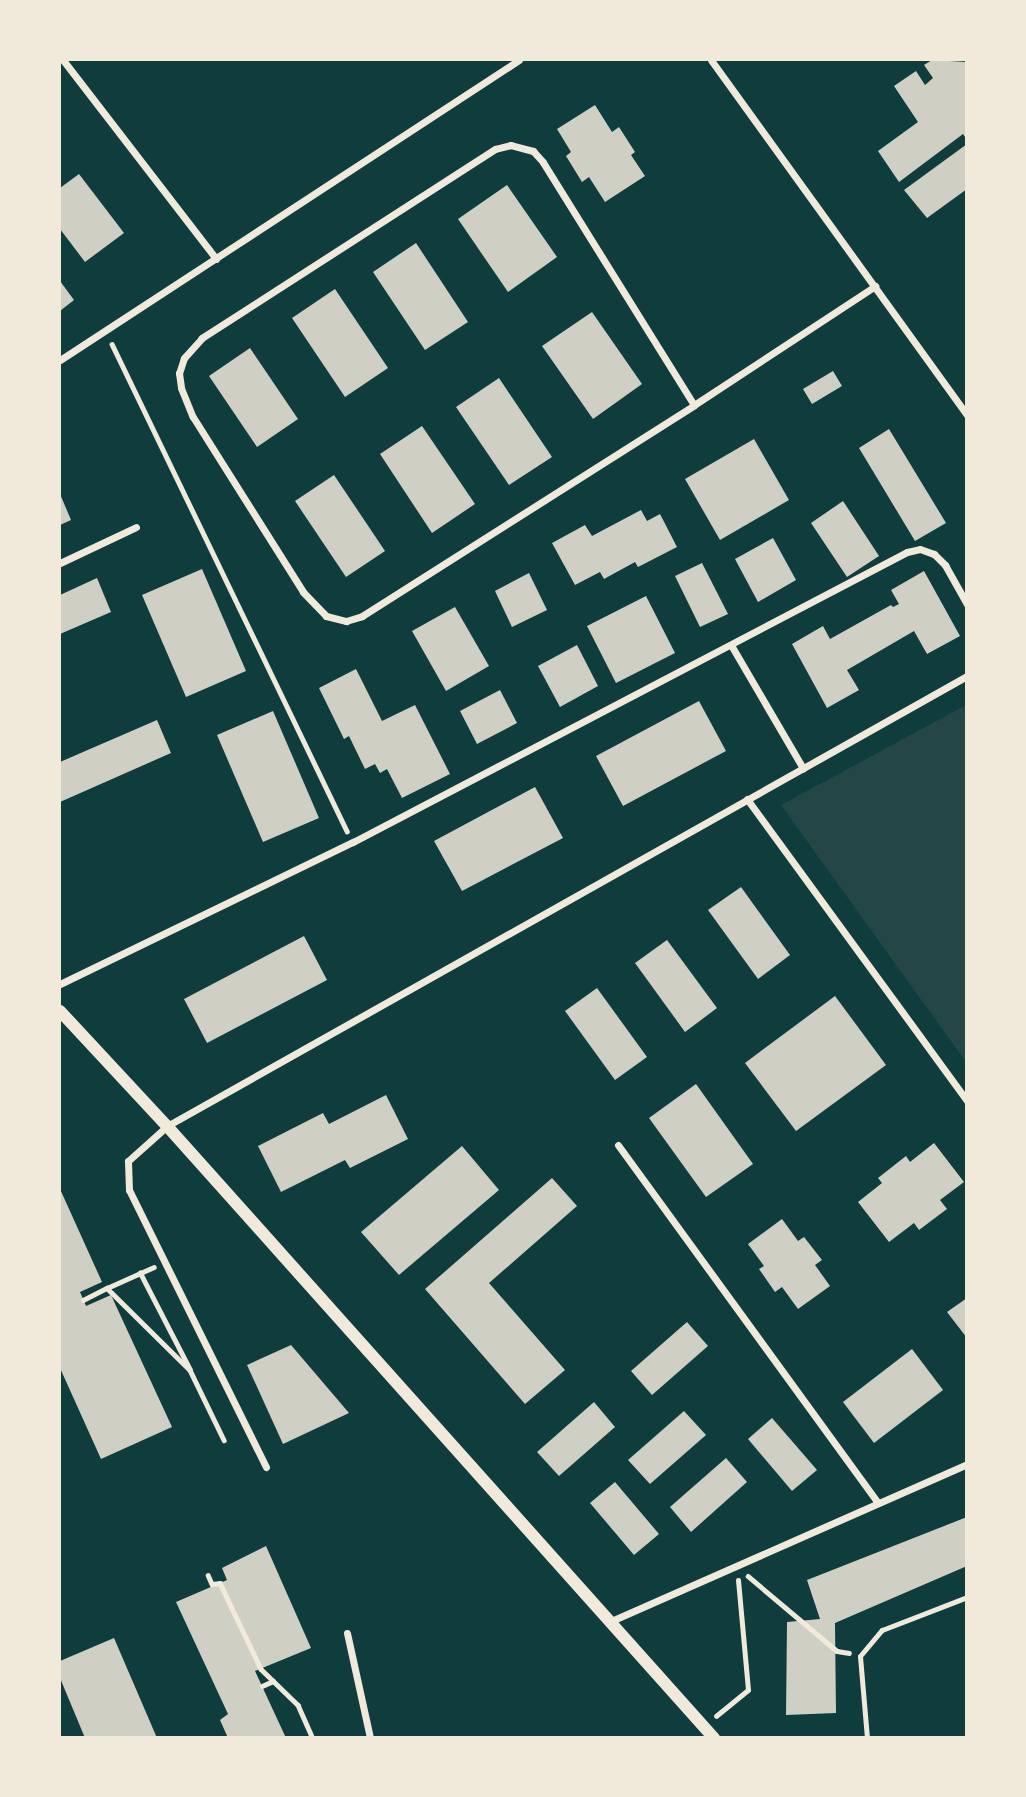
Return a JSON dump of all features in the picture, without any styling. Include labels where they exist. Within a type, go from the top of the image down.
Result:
[{"type":"street","points":[[63,60],[216,259]]},
{"type":"street","points":[[60,360],[520,60]]},
{"type":"street","points":[[711,60],[967,415]]},
{"type":"street","points":[[694,405],[543,162],[533,151],[511,145],[495,149],[202,338],[184,358],[179,373],[181,388],[193,418],[303,592],[320,611],[338,621],[362,616],[694,405],[875,286]]},
{"type":"street","points":[[60,563],[136,527]]},
{"type":"street","points":[[60,984],[353,842],[912,550],[927,550],[941,560],[967,604]]},
{"type":"street","points":[[731,645],[803,768]]},
{"type":"street","points":[[266,1466],[129,1189],[128,1161],[167,1126],[967,676]]},
{"type":"street","points":[[747,799],[967,1101]]},
{"type":"street","points":[[60,1011],[167,1126],[713,1738]]},
{"type":"street","points":[[618,1145],[877,1501]]},
{"type":"street","points":[[609,1622],[877,1501],[967,1464]]},
{"type":"street","points":[[347,1633],[370,1738]]},
{"type":"lane","points":[[867,1738],[860,1656],[882,1630],[967,1597]]},
{"type":"path","points":[[105,330],[353,842]]},
{"type":"path","points":[[83,1300],[166,1262]]},
{"type":"path","points":[[140,1273],[224,1440]]},
{"type":"path","points":[[107,1288],[190,1370]]},
{"type":"path","points":[[737,1566],[837,1651],[860,1656]]},
{"type":"path","points":[[704,1726],[748,1690],[737,1566]]},
{"type":"path","points":[[208,1575],[212,1584],[220,1583],[261,1669],[298,1705],[313,1738]]},
{"type":"path","points":[[262,1686],[273,1681]]},
{"type":"shaded area","points":[[966,705],[966,1062],[781,805]]},
{"type":"building","points":[[932,60],[967,62],[967,140],[963,134],[899,182],[878,151],[918,122],[894,86],[916,71],[925,85],[933,78],[924,65]]},
{"type":"building","points":[[595,105],[612,132],[619,127],[635,152],[631,155],[645,176],[605,202],[589,177],[582,182],[566,156],[571,152],[557,129]]},
{"type":"building","points":[[967,144],[967,189],[927,218],[904,190]]},
{"type":"building","points":[[79,174],[124,233],[85,262],[60,229],[60,188]]},
{"type":"building","points":[[507,185],[557,257],[508,292],[458,219]]},
{"type":"building","points":[[416,243],[468,322],[425,350],[373,272]]},
{"type":"building","points":[[60,281],[74,300],[60,311]]},
{"type":"building","points":[[335,289],[388,368],[345,397],[292,318]]},
{"type":"building","points":[[592,312],[642,384],[593,419],[542,346]]},
{"type":"building","points":[[250,348],[298,419],[257,447],[209,376]]},
{"type":"building","points":[[833,371],[842,386],[812,404],[803,389]]},
{"type":"building","points":[[499,378],[552,457],[509,485],[456,407]]},
{"type":"building","points":[[422,426],[475,504],[432,533],[380,454]]},
{"type":"building","points":[[889,429],[946,523],[915,541],[859,448]]},
{"type":"building","points":[[754,439],[789,500],[720,540],[685,479]]},
{"type":"building","points":[[334,475],[385,551],[346,577],[295,501]]},
{"type":"building","points":[[60,494],[71,520],[60,525]]},
{"type":"building","points":[[843,501],[879,556],[847,577],[811,523]]},
{"type":"building","points":[[641,510],[647,521],[660,514],[677,547],[638,567],[635,562],[604,579],[600,572],[575,585],[552,543],[585,525],[592,536]]},
{"type":"building","points":[[773,538],[796,580],[758,602],[735,559]]},
{"type":"building","points":[[702,563],[728,614],[700,627],[675,576]]},
{"type":"building","points":[[202,569],[246,671],[186,697],[142,595]]},
{"type":"building","points":[[924,571],[960,636],[927,654],[914,631],[847,670],[859,690],[827,708],[792,644],[823,626],[830,639],[891,605],[893,607],[899,604],[891,590]]},
{"type":"building","points":[[529,573],[547,610],[512,627],[495,591]]},
{"type":"building","points":[[97,578],[111,612],[60,634],[60,595]]},
{"type":"building","points":[[646,596],[675,653],[616,683],[587,626]]},
{"type":"building","points":[[455,607],[489,666],[446,691],[412,631]]},
{"type":"building","points":[[577,645],[598,686],[560,707],[538,666]]},
{"type":"building","points":[[356,669],[382,721],[415,705],[450,774],[402,798],[387,769],[380,773],[375,764],[365,769],[349,736],[344,739],[319,688]]},
{"type":"building","points":[[500,690],[517,723],[477,744],[460,711]]},
{"type":"building","points":[[699,701],[726,751],[623,806],[596,756]]},
{"type":"building","points":[[273,711],[319,818],[263,842],[217,735]]},
{"type":"building","points":[[157,720],[171,753],[60,802],[60,762]]},
{"type":"building","points":[[535,787],[563,838],[462,891],[434,841]]},
{"type":"building","points":[[741,887],[790,955],[758,979],[708,910]]},
{"type":"building","points":[[304,936],[327,980],[207,1043],[184,999]]},
{"type":"building","points":[[667,940],[717,1008],[685,1032],[635,963]]},
{"type":"building","points":[[597,988],[647,1057],[615,1080],[565,1011]]},
{"type":"building","points":[[835,996],[886,1065],[796,1131],[745,1063]]},
{"type":"building","points":[[696,1084],[753,1164],[706,1197],[649,1118]]},
{"type":"building","points":[[386,1095],[408,1139],[350,1168],[345,1160],[281,1192],[258,1146],[323,1113],[329,1124]]},
{"type":"building","points":[[934,1143],[964,1182],[940,1200],[947,1209],[919,1230],[914,1223],[889,1242],[858,1202],[882,1183],[878,1178],[906,1156],[910,1162]]},
{"type":"building","points":[[462,1146],[499,1190],[399,1275],[361,1232]]},
{"type":"building","points":[[552,1178],[577,1206],[489,1283],[565,1370],[525,1404],[425,1289]]},
{"type":"building","points":[[60,1189],[102,1282],[80,1292],[86,1306],[111,1295],[172,1427],[101,1459],[60,1368]]},
{"type":"building","points":[[782,1219],[798,1241],[804,1237],[822,1260],[815,1265],[830,1286],[798,1309],[782,1287],[775,1292],[759,1269],[764,1266],[748,1244]]},
{"type":"building","points":[[967,1298],[967,1338],[947,1312]]},
{"type":"building","points":[[687,1322],[708,1346],[652,1395],[631,1371]]},
{"type":"building","points":[[291,1345],[349,1413],[283,1444],[247,1365]]},
{"type":"building","points":[[912,1349],[943,1390],[874,1443],[843,1402]]},
{"type":"building","points":[[594,1402],[615,1427],[559,1476],[537,1452]]},
{"type":"building","points":[[684,1411],[706,1435],[650,1484],[628,1460]]},
{"type":"building","points":[[772,1418],[817,1470],[792,1491],[748,1439]]},
{"type":"building","points":[[726,1458],[747,1482],[691,1532],[670,1507]]},
{"type":"building","points":[[615,1482],[659,1534],[634,1555],[590,1503]]},
{"type":"building","points":[[967,1517],[967,1566],[835,1623],[836,1713],[786,1715],[787,1622],[820,1619],[807,1580]]},
{"type":"building","points":[[266,1546],[311,1648],[255,1671],[286,1738],[228,1738],[220,1720],[228,1714],[176,1602],[227,1580],[222,1568]]},
{"type":"building","points":[[114,1638],[157,1738],[85,1738],[60,1678],[60,1661]]}]
